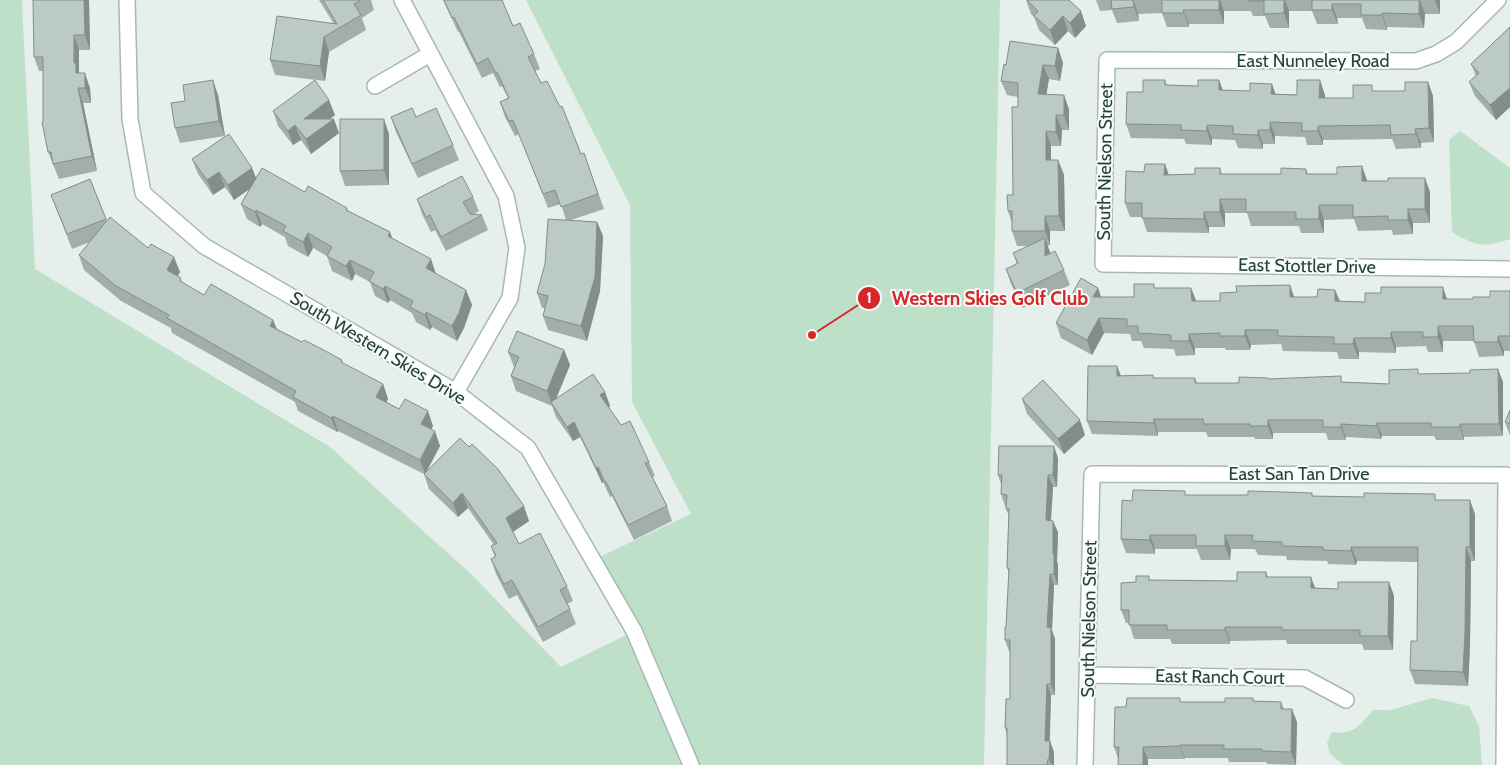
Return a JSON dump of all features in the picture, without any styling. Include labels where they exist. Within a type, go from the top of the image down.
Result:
[{"type":"street","name":"South Western Skies Drive","points":[[127,0],[130,120],[143,193],[204,246],[456,392],[528,448],[634,631],[690,765]]},
{"type":"street","points":[[402,0],[506,196],[516,248],[510,298],[456,392]]},
{"type":"street","name":"East Nunneley Road","points":[[1107,60],[1416,61],[1436,54],[1456,42],[1498,0]]},
{"type":"street","points":[[375,86],[430,54]]},
{"type":"street","name":"South Nielson Street","points":[[1103,264],[1107,60]]},
{"type":"street","name":"East Stottler Drive","points":[[1103,264],[1510,269]]},
{"type":"street","name":"South Nielson Street","points":[[1085,765],[1092,474]]},
{"type":"street","name":"East San Tan Drive","points":[[1092,474],[1506,475],[1508,706]]},
{"type":"street","name":"East Ranch Court","points":[[1088,675],[1305,678],[1346,700]]},
{"type":"street","points":[[1504,765],[1508,706]]},
{"type":"green space","points":[[0,0],[22,0],[35,269],[330,447],[472,575],[561,667],[634,631],[593,560],[691,514],[632,402],[630,205],[526,0],[1000,0],[984,765],[0,765]]},
{"type":"green space","points":[[1460,131],[1510,168],[1510,239],[1493,244],[1480,244],[1452,232],[1449,140]]},
{"type":"green space","points":[[1432,698],[1469,706],[1479,726],[1482,765],[1344,765],[1330,754],[1327,743],[1332,732],[1346,732],[1356,728],[1373,710],[1391,710]]},
{"type":"building","points":[[33,0],[84,0],[85,35],[74,35],[74,63],[76,63],[76,73],[85,73],[85,88],[78,88],[92,156],[53,164],[51,152],[48,152],[42,122],[43,57],[34,57]]},
{"type":"building","points":[[323,0],[361,0],[354,4],[361,15],[324,37],[320,66],[270,60],[277,16],[337,24]]},
{"type":"building","points":[[444,0],[502,0],[513,26],[520,23],[534,54],[528,57],[541,83],[547,81],[560,107],[562,106],[581,154],[584,153],[598,194],[561,207],[555,190],[543,194],[513,120],[509,121],[500,102],[509,98],[497,72],[495,72],[488,58],[477,64]]},
{"type":"building","points":[[1027,0],[1069,0],[1081,11],[1070,23],[1063,16],[1050,30],[1034,16],[1038,11]]},
{"type":"building","points":[[1111,0],[1133,0],[1134,7],[1112,9]]},
{"type":"building","points":[[1162,0],[1219,0],[1219,10],[1183,10],[1184,13],[1162,13]]},
{"type":"building","points":[[1248,0],[1284,0],[1284,13],[1264,14],[1264,1]]},
{"type":"building","points":[[1312,0],[1419,0],[1419,14],[1382,13],[1382,15],[1361,15],[1361,4],[1332,4],[1332,10],[1312,10]]},
{"type":"building","points":[[1510,27],[1510,88],[1490,105],[1469,82],[1479,73],[1471,64]]},
{"type":"building","points":[[1010,41],[1058,48],[1055,66],[1043,65],[1038,94],[1064,95],[1064,115],[1056,115],[1056,132],[1046,131],[1046,160],[1058,160],[1059,216],[1045,216],[1045,231],[1012,231],[1012,211],[1008,211],[1007,195],[1013,195],[1012,107],[1018,107],[1018,83],[1001,81]]},
{"type":"building","points":[[213,80],[219,121],[175,128],[171,103],[185,101],[183,85]]},
{"type":"building","points":[[315,80],[329,100],[304,119],[334,119],[306,139],[295,125],[288,131],[273,111]]},
{"type":"building","points":[[1143,80],[1165,80],[1165,85],[1198,86],[1198,80],[1219,80],[1219,90],[1250,91],[1250,83],[1272,84],[1271,94],[1297,95],[1297,80],[1320,80],[1319,98],[1353,98],[1353,85],[1372,85],[1372,91],[1405,91],[1405,82],[1428,82],[1429,128],[1415,129],[1416,134],[1391,135],[1390,125],[1318,126],[1318,131],[1302,131],[1302,123],[1270,122],[1270,130],[1258,130],[1258,135],[1233,134],[1233,126],[1207,125],[1207,131],[1181,130],[1181,125],[1126,124],[1127,92],[1143,92]]},
{"type":"building","points":[[412,108],[416,117],[436,108],[453,145],[412,164],[391,117]]},
{"type":"building","points":[[340,119],[384,119],[384,170],[340,171]]},
{"type":"building","points":[[229,134],[252,168],[228,185],[219,172],[207,180],[192,159]]},
{"type":"building","points":[[1145,164],[1165,164],[1164,175],[1195,174],[1195,168],[1220,168],[1220,174],[1281,174],[1281,168],[1306,169],[1306,174],[1337,174],[1337,167],[1362,166],[1362,181],[1388,181],[1388,178],[1425,178],[1425,209],[1408,209],[1408,220],[1388,220],[1388,216],[1353,217],[1353,205],[1319,205],[1319,219],[1296,219],[1296,212],[1246,212],[1246,199],[1220,199],[1220,212],[1204,212],[1204,219],[1142,218],[1142,203],[1125,203],[1126,171],[1144,172]]},
{"type":"building","points":[[262,168],[305,192],[308,186],[347,208],[346,210],[390,232],[388,236],[431,259],[426,268],[466,290],[459,313],[452,326],[426,312],[425,315],[410,307],[413,301],[385,286],[383,289],[369,281],[374,272],[350,260],[346,266],[327,256],[332,247],[308,233],[303,242],[283,231],[286,226],[241,204]]},
{"type":"building","points":[[462,176],[473,197],[463,202],[470,214],[482,215],[441,237],[430,215],[426,217],[417,199]]},
{"type":"building","points":[[90,179],[106,219],[67,234],[51,195]]},
{"type":"building","points":[[110,217],[148,248],[151,244],[174,257],[167,270],[181,278],[180,281],[204,295],[211,284],[273,320],[270,326],[302,342],[304,340],[320,348],[342,360],[341,362],[383,384],[376,397],[399,409],[405,399],[428,411],[421,424],[435,431],[420,460],[333,416],[331,418],[293,397],[296,391],[167,318],[169,315],[116,286],[79,255]]},
{"type":"building","points":[[548,219],[597,222],[595,277],[581,326],[543,316],[548,296],[537,293],[545,264]]},
{"type":"building","points":[[1045,238],[1045,256],[1055,251],[1064,270],[1017,293],[1006,269],[1018,263],[1013,253]]},
{"type":"building","points":[[1081,278],[1098,288],[1093,297],[1134,297],[1134,284],[1154,284],[1154,288],[1191,288],[1192,301],[1220,301],[1220,293],[1237,292],[1236,286],[1290,285],[1290,297],[1317,297],[1318,289],[1335,290],[1335,301],[1365,302],[1365,293],[1381,293],[1381,287],[1443,287],[1443,299],[1490,297],[1490,291],[1510,291],[1510,336],[1498,336],[1498,342],[1474,342],[1473,326],[1438,326],[1438,337],[1423,337],[1423,332],[1391,332],[1391,338],[1354,338],[1353,344],[1334,344],[1334,337],[1278,336],[1278,330],[1245,330],[1245,336],[1220,336],[1220,333],[1189,334],[1189,341],[1171,341],[1171,335],[1138,333],[1138,326],[1127,326],[1127,319],[1099,318],[1087,340],[1056,323]]},
{"type":"building","points":[[517,331],[564,350],[547,391],[511,376],[519,357],[508,352]]},
{"type":"building","points":[[1088,366],[1117,366],[1117,376],[1153,375],[1153,378],[1195,378],[1195,383],[1239,383],[1239,377],[1268,379],[1341,376],[1341,382],[1389,384],[1389,370],[1418,369],[1418,374],[1470,373],[1470,370],[1498,369],[1499,424],[1460,424],[1460,427],[1431,427],[1431,423],[1377,423],[1377,426],[1341,424],[1341,427],[1323,427],[1323,420],[1268,420],[1268,426],[1204,424],[1203,419],[1154,419],[1154,423],[1087,421]]},
{"type":"building","points":[[593,374],[605,392],[600,395],[621,425],[630,421],[649,462],[645,463],[667,506],[628,525],[598,467],[596,468],[574,422],[567,427],[551,402]]},
{"type":"building","points":[[1043,380],[1080,420],[1058,439],[1022,399]]},
{"type":"building","points":[[1510,410],[1510,424],[1505,422]]},
{"type":"building","points":[[460,438],[469,447],[472,444],[498,469],[524,506],[506,518],[519,544],[540,533],[567,586],[560,590],[570,609],[538,627],[512,580],[504,584],[491,559],[496,556],[491,546],[497,543],[462,493],[453,503],[424,474]]},
{"type":"building","points":[[999,446],[1054,446],[1053,475],[1048,475],[1046,520],[1053,521],[1054,554],[1054,574],[1050,574],[1047,627],[1051,628],[1051,684],[1047,684],[1045,741],[1050,741],[1047,765],[1007,765],[1007,728],[1005,728],[1006,699],[1010,699],[1010,640],[1005,640],[1005,627],[1009,568],[1007,568],[1009,509],[1006,509],[1007,495],[1001,494],[1002,475],[998,475]]},
{"type":"building","points":[[1133,490],[1185,491],[1185,495],[1248,495],[1248,491],[1312,493],[1312,496],[1364,497],[1364,493],[1435,494],[1435,500],[1470,500],[1470,547],[1466,547],[1463,672],[1410,670],[1411,641],[1417,641],[1418,547],[1351,547],[1351,551],[1323,550],[1323,547],[1282,546],[1282,542],[1252,541],[1253,535],[1225,535],[1225,546],[1196,546],[1196,535],[1150,535],[1150,540],[1121,539],[1122,500],[1132,501]]},
{"type":"building","points":[[1237,572],[1266,572],[1266,577],[1311,577],[1311,588],[1338,589],[1338,582],[1389,582],[1388,636],[1360,636],[1360,630],[1282,630],[1282,627],[1225,627],[1225,630],[1167,630],[1167,625],[1129,625],[1129,610],[1121,610],[1121,583],[1136,582],[1136,576],[1149,576],[1149,580],[1237,581]]},
{"type":"building","points":[[1127,698],[1180,698],[1180,702],[1225,702],[1225,698],[1253,698],[1253,701],[1281,702],[1281,709],[1292,709],[1291,752],[1262,751],[1262,749],[1224,749],[1224,745],[1143,747],[1143,765],[1118,765],[1119,747],[1114,747],[1115,707],[1126,707]]},
{"type":"place","name":"Western Skies Golf Club","points":[[812,335]]}]
